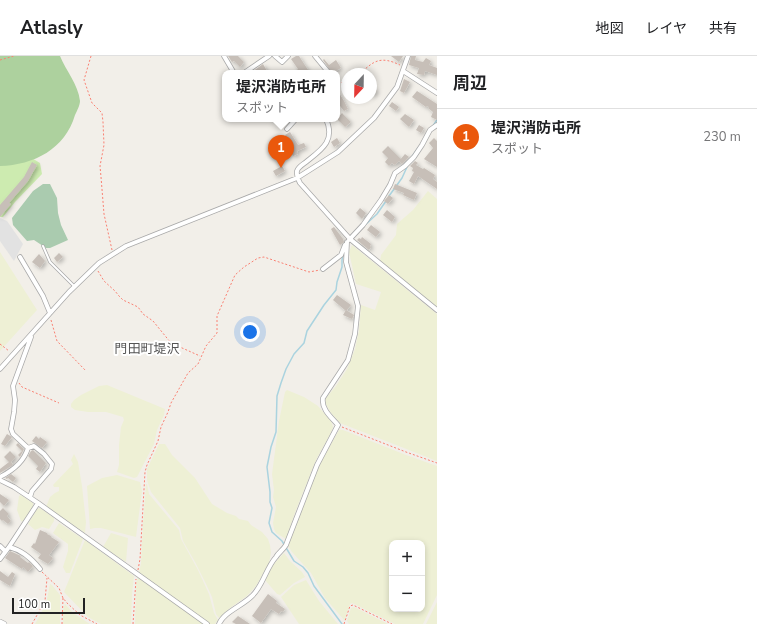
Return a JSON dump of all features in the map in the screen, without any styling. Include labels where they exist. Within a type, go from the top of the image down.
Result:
[{"type":"street","points":[[224,56],[232,70]]},
{"type":"street","points":[[248,70],[268,56]]},
{"type":"street","points":[[275,56],[282,62],[288,56]]},
{"type":"street","points":[[315,56],[327,70]]},
{"type":"street","points":[[0,369],[75,287],[96,267],[126,246],[297,178],[338,152],[365,128],[398,87],[408,56]]},
{"type":"street","points":[[404,69],[437,93]]},
{"type":"street","points":[[287,129],[293,122]]},
{"type":"street","points":[[327,122],[330,131],[328,139],[322,149],[300,167],[297,172],[297,178],[349,240],[437,310]]},
{"type":"street","points":[[323,269],[341,255],[349,240],[363,226],[381,200],[395,173],[414,157],[430,130],[437,125]]},
{"type":"street","points":[[219,624],[226,614],[239,607],[255,593],[275,557],[283,551],[317,465],[338,425],[324,409],[322,404],[323,398],[348,360],[356,334],[358,306],[346,262],[349,240]]},
{"type":"street","points":[[20,257],[43,296],[50,313]]},
{"type":"street","points":[[28,448],[13,434],[11,429],[15,406],[13,386],[31,335]]},
{"type":"street","points":[[28,448],[34,446],[44,454],[52,464],[51,469],[32,491],[30,497]]},
{"type":"street","points":[[28,448],[26,455],[15,468],[0,479],[30,497],[207,624]]},
{"type":"street","points":[[0,559],[38,503]]},
{"type":"street","points":[[0,546],[5,551]]},
{"type":"street","points":[[9,547],[25,554],[40,569]]},
{"type":"street","points":[[0,622],[4,624]]},
{"type":"lane","points":[[43,246],[50,262],[75,287]]},
{"type":"path","points":[[0,60],[14,56]]},
{"type":"path","points":[[91,56],[84,80],[92,103],[102,113],[104,145],[100,166],[102,191],[110,245],[114,254]]},
{"type":"path","points":[[367,68],[381,60],[390,59],[404,69]]},
{"type":"path","points":[[133,624],[135,582],[140,559],[141,524],[147,464],[158,441],[161,426],[171,403],[188,373],[198,364],[206,346],[217,333],[216,319],[221,304],[236,275],[244,266],[258,258],[264,257],[309,272],[323,269]]},
{"type":"path","points":[[96,267],[104,281],[119,296],[138,307],[143,314],[153,321],[171,343],[201,356]]},
{"type":"path","points":[[50,313],[53,331],[57,341],[86,371]]},
{"type":"path","points":[[0,344],[13,355]]},
{"type":"path","points":[[16,377],[22,387],[59,403]]},
{"type":"path","points":[[338,425],[437,463]]},
{"type":"path","points":[[40,569],[59,588],[63,598],[80,615],[97,624]]},
{"type":"path","points":[[32,624],[45,601],[47,577]]},
{"type":"path","points":[[62,624],[63,598]]},
{"type":"path","points":[[344,624],[350,606],[353,605],[392,624]]},
{"type":"green space","points":[[0,56],[60,56],[77,89],[80,104],[70,127],[56,146],[46,153],[25,162],[0,166]]},
{"type":"green space","points":[[0,139],[40,163],[42,174],[3,217],[0,217]]},
{"type":"green space","points":[[43,184],[50,184],[57,198],[58,213],[61,225],[68,240],[50,248],[46,248],[34,240],[27,241],[13,225],[12,218],[33,191]]},
{"type":"green space","points":[[428,191],[437,199],[437,307],[380,261],[381,255],[396,235],[397,224],[413,210]]},
{"type":"green space","points":[[352,245],[437,314],[437,461],[340,423],[325,403],[326,398],[347,369],[355,349],[359,330],[361,305],[375,310],[381,292],[356,284],[349,252]]},
{"type":"green space","points":[[0,252],[37,310],[0,351]]},
{"type":"green space","points":[[107,385],[165,409],[164,415],[157,430],[154,444],[137,477],[134,478],[117,472],[119,465],[121,427],[124,420],[123,417],[106,412],[75,410],[71,407],[74,400],[81,395],[99,386]]},
{"type":"green space","points":[[287,390],[304,397],[318,406],[331,421],[333,427],[317,458],[286,539],[276,533],[274,529],[273,523],[276,507],[273,497],[274,490],[272,474],[279,421],[285,392]]},
{"type":"green space","points":[[339,430],[343,430],[437,466],[437,595],[423,624],[395,624],[352,603],[350,604],[344,620],[325,598],[311,573],[288,546],[303,503],[318,467]]},
{"type":"green space","points":[[159,444],[165,444],[172,455],[195,478],[212,504],[239,519],[248,521],[268,539],[271,553],[269,563],[256,586],[247,596],[219,618],[216,614],[212,597],[206,584],[183,541],[180,528],[151,492],[147,480],[147,469]]},
{"type":"green space","points":[[74,454],[78,462],[82,486],[86,522],[85,533],[46,507],[50,497],[59,491],[59,487],[54,487],[53,485],[73,464],[71,460]]},
{"type":"green space","points":[[117,475],[140,482],[142,491],[136,537],[101,528],[90,529],[87,486],[102,478]]},
{"type":"green space","points":[[146,484],[149,494],[179,530],[181,539],[209,594],[214,613],[218,620],[215,624],[209,624],[139,573],[141,563]]},
{"type":"green space","points":[[21,495],[33,503],[33,507],[24,522],[21,521],[17,510],[19,496]]},
{"type":"green space","points":[[40,508],[54,518],[54,521],[49,529],[42,527],[35,530],[28,524],[37,509]]},
{"type":"green space","points":[[59,523],[83,539],[70,573],[66,573],[63,567],[68,551],[68,544],[53,533]]},
{"type":"green space","points":[[111,533],[128,538],[126,562],[103,547]]},
{"type":"green space","points":[[85,540],[134,576],[131,624],[101,624],[88,617],[64,592]]},
{"type":"green space","points":[[284,553],[305,577],[294,583],[280,595],[277,594],[265,580],[273,565]]},
{"type":"green space","points":[[138,577],[204,624],[135,624],[136,584]]},
{"type":"green space","points":[[306,580],[319,601],[338,624],[299,624],[281,597],[294,585]]},
{"type":"green space","points":[[50,584],[60,595],[60,624],[35,624],[46,604]]},
{"type":"green space","points":[[437,602],[437,624],[426,624]]},
{"type":"green space","points":[[65,604],[73,613],[90,624],[63,624],[63,610]]},
{"type":"green space","points":[[354,607],[388,624],[349,624],[347,621],[351,608]]},
{"type":"shaded area","points":[[0,218],[7,221],[23,244],[14,261],[0,241]]},
{"type":"building","points":[[228,56],[238,56],[244,62],[240,67],[234,61],[232,62]]},
{"type":"building","points":[[299,56],[308,70],[297,70],[298,69],[291,59]]},
{"type":"building","points":[[391,56],[403,56],[399,62]]},
{"type":"building","points":[[411,56],[416,56],[415,60],[423,62],[426,58],[431,61],[429,65],[437,68],[437,75],[425,71],[424,75],[417,74],[419,68],[409,65]]},
{"type":"building","points":[[324,59],[329,65],[336,60],[341,68],[337,70],[330,70],[323,60]]},
{"type":"building","points":[[263,64],[266,70],[255,70]]},
{"type":"building","points":[[404,79],[410,82],[404,93],[400,91]]},
{"type":"building","points":[[417,91],[437,104],[437,120],[431,117],[433,112],[428,108],[429,107],[426,107],[412,97]]},
{"type":"building","points":[[340,95],[341,104],[346,104],[348,109],[344,111],[340,106]]},
{"type":"building","points":[[392,102],[399,107],[396,111],[389,106]]},
{"type":"building","points":[[342,113],[351,122],[345,127],[340,122],[340,115]]},
{"type":"building","points":[[405,114],[414,120],[409,127],[400,119]]},
{"type":"building","points":[[419,125],[424,128],[421,133],[416,130]]},
{"type":"building","points":[[290,132],[298,145],[304,143],[306,147],[297,151],[298,154],[293,156],[284,139],[287,138],[285,135]]},
{"type":"building","points":[[337,138],[340,143],[334,147],[331,142]]},
{"type":"building","points":[[434,138],[437,141],[437,167],[424,159],[433,148],[429,143]]},
{"type":"building","points":[[388,146],[401,159],[395,165],[392,163],[389,166],[385,162],[388,158],[382,152]]},
{"type":"building","points":[[405,154],[409,157],[402,164],[399,161]]},
{"type":"building","points":[[415,161],[418,163],[416,165],[435,175],[433,179],[437,182],[437,189],[418,176],[414,184],[409,181],[414,172],[412,171],[413,168],[410,166]]},
{"type":"building","points":[[32,162],[37,165],[28,181],[9,203],[11,204],[0,217],[0,205],[24,177]]},
{"type":"building","points":[[282,166],[285,171],[276,176],[273,171]]},
{"type":"building","points":[[395,184],[417,193],[414,200],[403,195],[404,193],[393,189]]},
{"type":"building","points":[[389,195],[393,198],[388,204],[384,201]]},
{"type":"building","points":[[360,208],[366,213],[362,219],[356,213]]},
{"type":"building","points":[[387,210],[395,217],[392,222],[383,215]]},
{"type":"building","points":[[371,225],[380,232],[376,237],[367,230]]},
{"type":"building","points":[[334,227],[344,242],[340,245],[331,229]]},
{"type":"building","points":[[362,237],[371,244],[369,250],[357,240],[359,238],[361,239]]},
{"type":"building","points":[[59,253],[63,257],[57,262],[54,258]]},
{"type":"building","points":[[39,254],[45,261],[40,268],[32,262]]},
{"type":"building","points":[[337,295],[351,305],[346,311],[333,300]]},
{"type":"building","points":[[346,310],[354,315],[352,319],[343,315]]},
{"type":"building","points":[[7,434],[12,437],[5,446],[1,444]]},
{"type":"building","points":[[36,436],[47,442],[42,448],[32,441]]},
{"type":"building","points":[[18,443],[24,449],[20,457],[18,455],[22,451],[16,445]]},
{"type":"building","points":[[33,450],[46,463],[40,472],[36,469],[38,466],[28,456]]},
{"type":"building","points":[[10,451],[16,457],[11,462],[13,465],[0,473],[0,469],[9,462],[4,457]]},
{"type":"building","points":[[11,474],[16,478],[13,482],[8,478],[5,478]]},
{"type":"building","points":[[0,494],[9,500],[4,506],[0,502]]},
{"type":"building","points":[[3,508],[9,514],[7,516],[11,521],[8,524],[0,519],[0,511]]},
{"type":"building","points":[[40,530],[47,533],[59,542],[49,555],[53,558],[48,564],[38,558],[41,554],[31,547],[34,543],[35,544]]},
{"type":"building","points":[[10,551],[21,556],[20,557],[33,566],[28,572],[23,567],[22,569],[5,558]]},
{"type":"building","points":[[0,571],[8,577],[12,572],[15,574],[10,586],[0,580]]},
{"type":"building","points":[[268,594],[277,601],[276,603],[285,609],[279,614],[271,609],[261,623],[252,616]]},
{"type":"building","points":[[238,616],[250,624],[236,624],[232,622]]},
{"type":"waterway","points":[[432,127],[437,120]]},
{"type":"waterway","points":[[411,158],[418,148]]},
{"type":"waterway","points":[[389,196],[402,178],[407,167]]},
{"type":"waterway","points":[[365,225],[377,214],[386,201]]},
{"type":"waterway","points":[[342,624],[314,586],[308,573],[303,567],[294,561],[282,541],[272,532],[269,523],[272,508],[270,502],[267,467],[276,432],[277,396],[281,383],[294,354],[304,343],[307,331],[336,290],[342,267],[344,251]]},
{"type":"place","name":"堤沢消防屯所","points":[[281,168]]},
{"type":"district","name":"門田町堤沢","points":[[147,348]]}]
